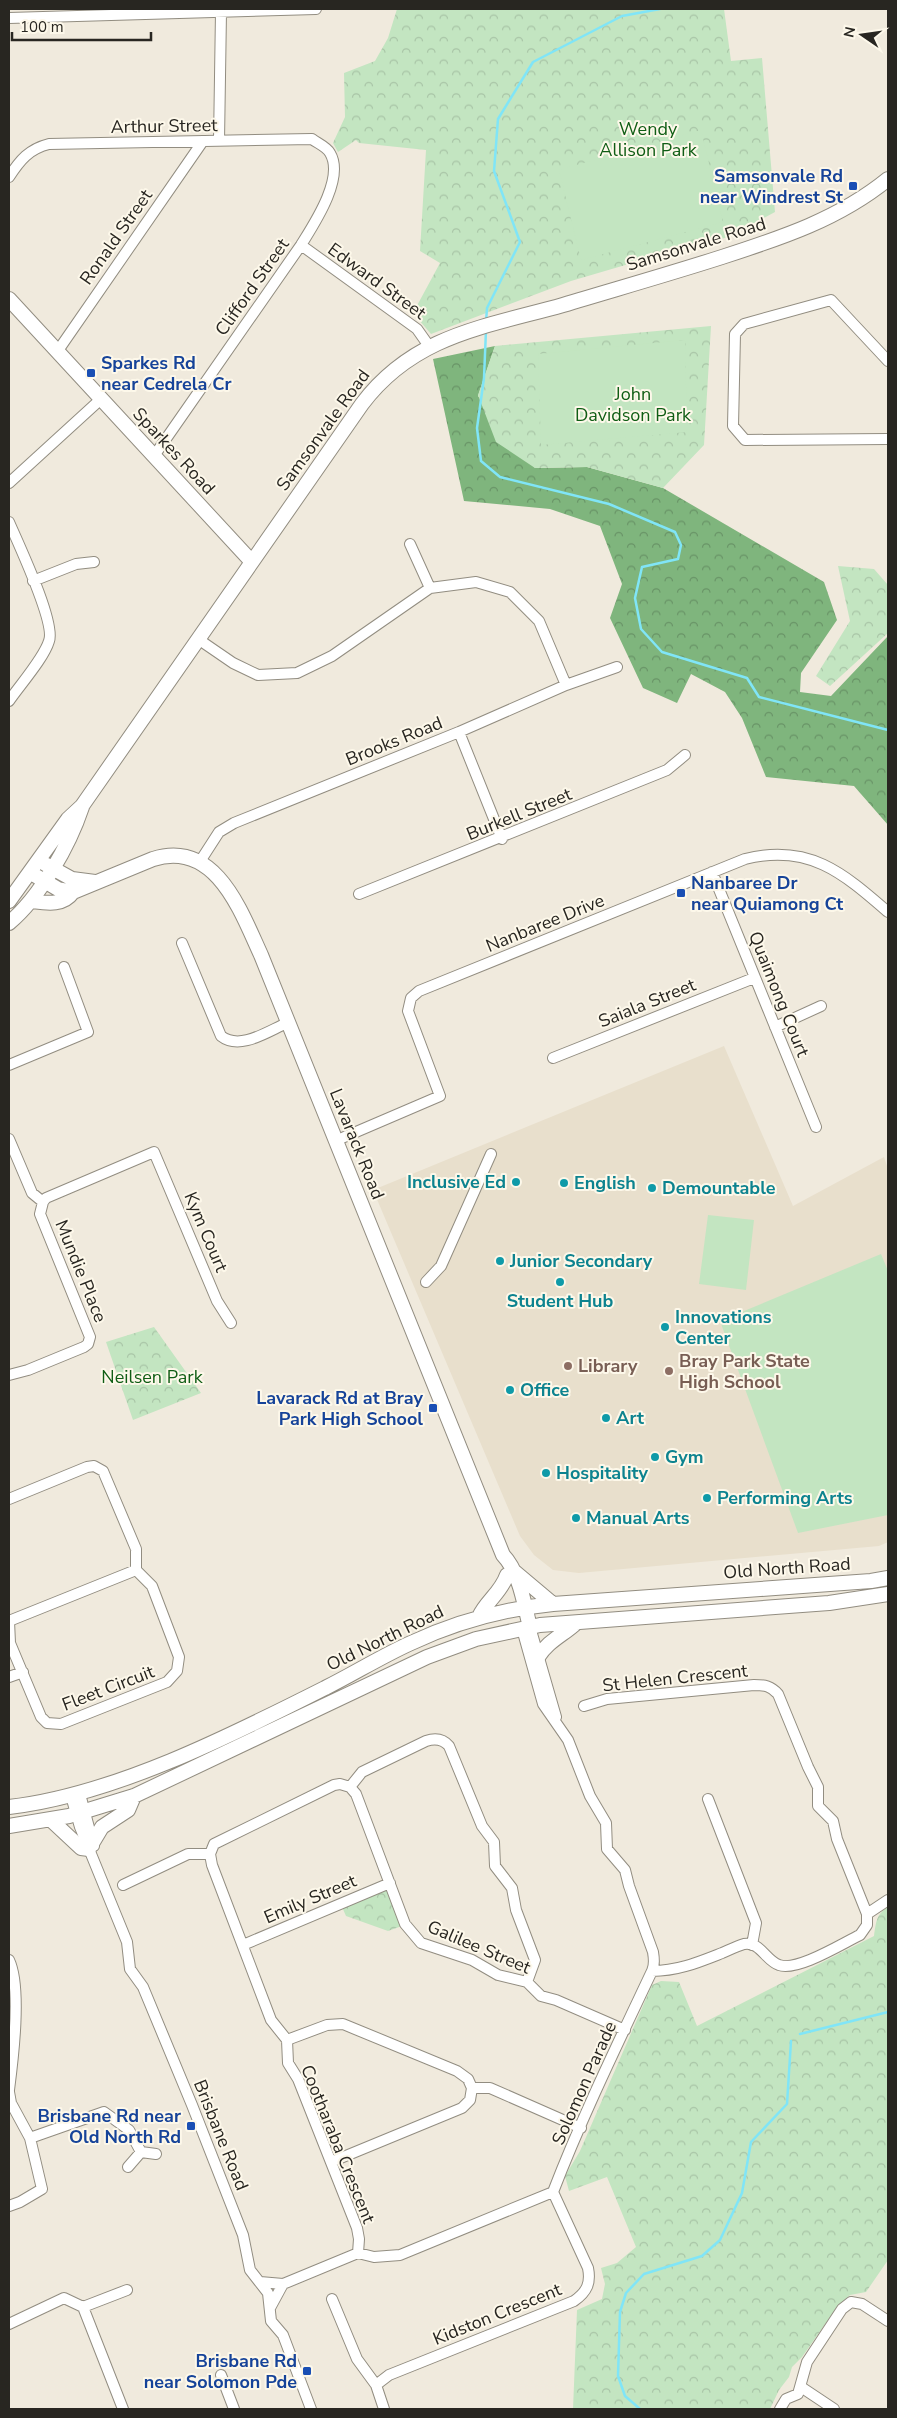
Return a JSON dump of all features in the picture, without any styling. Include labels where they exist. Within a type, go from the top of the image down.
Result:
[{"type":"main road","name":"Samsonvale Road","points":[[9,901],[31,873],[68,819],[82,806],[372,390],[404,361],[429,346],[469,330],[699,265],[779,238],[836,213],[888,179]]},
{"type":"main road","name":"Sparkes Road","points":[[9,299],[252,562]]},
{"type":"main road","name":"Samsonvale Road","points":[[9,924],[31,901],[44,882],[76,826],[82,806]]},
{"type":"main road","name":"Lavarack Road","points":[[31,901],[56,903],[68,899],[73,892],[162,856],[182,856],[199,863],[224,882],[234,898],[261,955],[503,1555],[526,1628]]},
{"type":"main road","points":[[40,860],[72,879],[95,882]]},
{"type":"main road","points":[[31,873],[63,891],[73,892]]},
{"type":"main road","points":[[479,1618],[484,1606],[497,1594],[510,1573],[552,1604]]},
{"type":"main road","name":"Old North Road","points":[[9,1807],[75,1795],[165,1762],[327,1687],[410,1643],[479,1618],[521,1608],[552,1604],[871,1581],[888,1578]]},
{"type":"main road","name":"Old North Road","points":[[9,1826],[51,1820],[134,1796],[426,1657],[476,1638],[526,1628],[810,1605],[888,1594]]},
{"type":"main road","points":[[538,1657],[547,1644],[564,1635],[576,1623]]},
{"type":"main road","points":[[51,1820],[81,1848],[91,1846],[102,1828],[128,1810],[134,1796]]},
{"type":"street","points":[[9,18],[316,9]]},
{"type":"street","points":[[219,141],[221,12]]},
{"type":"street","name":"Arthur Street","points":[[9,177],[35,147],[49,144],[312,139],[330,152]]},
{"type":"street","name":"Ronald Street","points":[[57,352],[202,141]]},
{"type":"street","name":"Clifford Street","points":[[154,456],[301,246],[320,214],[332,187],[334,163],[330,152]]},
{"type":"street","name":"Edward Street","points":[[301,246],[417,329],[429,346]]},
{"type":"street","points":[[888,361],[831,300],[744,324],[735,334],[733,426],[745,440],[888,439]]},
{"type":"street","points":[[9,483],[101,399]]},
{"type":"street","points":[[9,522],[50,625],[50,640],[9,701]]},
{"type":"street","points":[[410,544],[430,588]]},
{"type":"street","points":[[33,581],[76,564],[94,562]]},
{"type":"street","points":[[198,638],[233,663],[258,675],[297,674],[332,656],[430,588],[476,582],[510,592],[539,621],[566,685]]},
{"type":"street","name":"Brooks Road","points":[[199,863],[219,832],[234,823],[459,732],[566,685],[617,667]]},
{"type":"street","points":[[459,732],[502,839]]},
{"type":"street","name":"Burkell Street","points":[[360,894],[502,839],[667,770],[685,755]]},
{"type":"street","name":"Nanbaree Drive","points":[[336,1141],[440,1096],[408,1011],[411,998],[420,991],[745,858],[762,854],[796,855],[816,860],[852,881],[888,912]]},
{"type":"street","name":"Quaimong Court","points":[[712,872],[816,1127]]},
{"type":"street","points":[[182,943],[221,1036],[227,1041],[242,1042],[287,1023]]},
{"type":"street","points":[[9,1065],[88,1032],[64,967]]},
{"type":"street","name":"Saiala Street","points":[[553,1058],[754,978]]},
{"type":"street","points":[[775,1027],[821,1006]]},
{"type":"street","name":"Mundie Place","points":[[9,1139],[32,1193],[43,1202],[40,1214],[90,1337],[88,1344],[84,1347],[28,1370],[9,1375]]},
{"type":"street","name":"Kym Court","points":[[43,1202],[46,1198],[154,1152],[217,1302],[231,1323]]},
{"type":"street","points":[[426,1282],[441,1266],[491,1154]]},
{"type":"street","points":[[9,1498],[87,1467],[100,1468],[105,1475],[136,1549],[136,1570],[9,1621]]},
{"type":"street","name":"Fleet Circuit","points":[[9,1621],[10,1643],[41,1716],[45,1721],[55,1724],[170,1680],[177,1671],[179,1657],[152,1586],[136,1570]]},
{"type":"street","points":[[526,1628],[538,1657],[558,1723]]},
{"type":"street","points":[[526,1628],[543,1704],[568,1740],[590,1796],[606,1823],[607,1849],[625,1870],[655,1959],[675,1970]]},
{"type":"street","points":[[9,1677],[23,1672]]},
{"type":"street","name":"St Helen Crescent","points":[[584,1706],[607,1699],[754,1685],[769,1686],[778,1694],[808,1767],[816,1780],[818,1806],[836,1826],[837,1839],[865,1909]]},
{"type":"street","points":[[331,2162],[462,2108],[470,2100],[472,2088],[468,2079],[458,2070],[344,2024],[326,2025],[287,2040],[271,2020],[212,1866],[210,1854],[214,1844],[220,1839],[334,1785],[350,1787],[362,1772],[426,1740],[438,1739],[446,1743],[482,1826],[494,1842],[497,1871],[510,1883],[512,1888],[516,1910],[535,1960],[527,1982]]},
{"type":"street","name":"Galilee Street","points":[[350,1787],[356,1794],[405,1924],[421,1943],[479,1963],[498,1975],[527,1982],[541,1996],[556,2000],[625,2030]]},
{"type":"street","name":"Brisbane Road","points":[[75,1795],[91,1846],[99,1861],[100,1872],[116,1919],[126,1942],[130,1970],[143,1987],[192,2105],[243,2235],[250,2270],[268,2293],[271,2321],[283,2335],[311,2409]]},
{"type":"street","points":[[708,1799],[756,1923],[752,1945]]},
{"type":"street","points":[[123,1885],[188,1854],[210,1854]]},
{"type":"street","name":"Emily Street","points":[[243,1945],[390,1883]]},
{"type":"street","points":[[652,1971],[675,1970],[745,1944],[752,1945],[780,1966],[795,1966],[860,1935],[867,1925],[865,1909],[885,1901]]},
{"type":"street","name":"Solomon Parade","points":[[554,2192],[652,1971],[655,1959]]},
{"type":"street","points":[[9,1960],[13,1984],[15,2024],[9,2091],[11,2103],[30,2138],[42,2189],[9,2206]]},
{"type":"street","name":"Cootharaba Crescent","points":[[287,2040],[288,2063],[298,2079],[357,2228],[359,2239],[358,2253]]},
{"type":"street","points":[[472,2088],[490,2088],[581,2128]]},
{"type":"street","points":[[30,2138],[104,2112],[129,2130],[141,2152]]},
{"type":"street","points":[[141,2152],[156,2154]]},
{"type":"street","points":[[128,2167],[141,2152]]},
{"type":"street","points":[[260,2282],[283,2284],[358,2253],[374,2257],[400,2255],[554,2192]]},
{"type":"street","name":"Kidston Crescent","points":[[376,2385],[389,2375],[574,2301],[584,2294],[590,2278],[588,2268],[554,2192]]},
{"type":"street","points":[[270,2308],[283,2284]]},
{"type":"street","points":[[83,2307],[127,2290]]},
{"type":"street","points":[[9,2324],[64,2298],[83,2307],[123,2409]]},
{"type":"street","points":[[332,2299],[357,2359],[376,2385],[384,2409]]},
{"type":"street","points":[[780,2409],[786,2399],[798,2394],[807,2362],[842,2309],[851,2302],[862,2304],[888,2321]]},
{"type":"street","points":[[221,2375],[234,2409]]},
{"type":"street","points":[[801,2387],[834,2409]]},
{"type":"shaded area","name":"Bray Park State High School","points":[[724,1046],[793,1206],[884,1157],[888,1169],[888,1542],[879,1546],[579,1573],[553,1570],[534,1555],[520,1536],[373,1190]]},
{"type":"green space","name":"Wendy Allison Park","points":[[397,9],[724,9],[731,61],[762,58],[775,212],[728,237],[695,247],[690,246],[571,281],[431,334],[413,313],[440,263],[420,251],[426,150],[359,143],[356,140],[338,152],[333,143],[345,117],[344,73],[375,61],[388,38]]},
{"type":"green space","points":[[701,130],[723,222],[581,260],[559,170]]},
{"type":"green space","name":"John Davidson Park","points":[[711,326],[704,445],[663,488],[587,467],[535,468],[496,442],[478,395],[495,346]]},
{"type":"green space","points":[[685,340],[687,432],[541,445],[538,354]]},
{"type":"green space","points":[[495,346],[478,396],[535,468],[587,467],[663,488],[824,582],[837,620],[801,673],[800,692],[831,696],[888,636],[888,825],[854,786],[766,777],[742,718],[725,692],[691,674],[677,703],[643,688],[610,618],[622,584],[600,526],[550,509],[464,501],[433,359]]},
{"type":"green space","points":[[838,566],[874,569],[888,585],[888,633],[830,686],[816,676],[850,621]]},
{"type":"green space","points":[[708,1215],[754,1220],[746,1290],[699,1284]]},
{"type":"green space","points":[[881,1254],[888,1271],[888,1515],[798,1533],[720,1321]]},
{"type":"green space","name":"Neilsen Park","points":[[154,1327],[201,1393],[133,1420],[106,1342]]},
{"type":"green space","points":[[388,1887],[402,1926],[388,1931],[346,1916],[342,1907]]},
{"type":"green space","points":[[888,1907],[888,2260],[866,2292],[850,2295],[837,2307],[802,2357],[792,2367],[789,2377],[779,2390],[770,2409],[573,2409],[577,2310],[602,2299],[605,2284],[601,2268],[617,2263],[636,2247],[607,2177],[569,2191],[565,2176],[580,2151],[652,1985],[661,1981],[679,1982],[697,2026],[874,1936],[879,1916]]},
{"type":"waterway","points":[[486,322],[487,308],[520,242],[494,171],[498,119],[533,62],[622,16],[660,9]]},
{"type":"waterway","points":[[486,330],[484,378],[477,428],[481,461],[500,477],[609,504],[675,532],[681,545],[678,559],[642,567],[635,598],[641,629],[662,652],[747,678],[759,697],[888,730]]},
{"type":"waterway","points":[[800,2034],[888,2012]]},
{"type":"waterway","points":[[640,2409],[625,2396],[618,2376],[620,2312],[626,2293],[644,2274],[702,2256],[720,2240],[742,2193],[751,2142],[787,2104],[791,2041]]},
{"type":"place","name":"Samsonvale Rd near Windrest St","points":[[853,186]]},
{"type":"place","name":"Sparkes Rd near Cedrela Cr","points":[[91,373]]},
{"type":"place","name":"Nanbaree Dr near Quiamong Ct","points":[[681,893]]},
{"type":"place","name":"Inclusive Ed","points":[[516,1182]]},
{"type":"place","name":"English","points":[[564,1183]]},
{"type":"place","name":"Demountable","points":[[652,1188]]},
{"type":"place","name":"Junior Secondary","points":[[500,1261]]},
{"type":"place","name":"Student Hub","points":[[560,1282]]},
{"type":"place","name":"Innovations Center","points":[[665,1327]]},
{"type":"place","name":"Library","points":[[568,1366]]},
{"type":"place","name":"Bray Park State High School","points":[[669,1371]]},
{"type":"place","name":"Office","points":[[510,1390]]},
{"type":"place","name":"Lavarack Rd at Bray Park High School","points":[[433,1408]]},
{"type":"place","name":"Art","points":[[606,1418]]},
{"type":"place","name":"Gym","points":[[655,1457]]},
{"type":"place","name":"Hospitality","points":[[546,1473]]},
{"type":"place","name":"Performing Arts","points":[[707,1498]]},
{"type":"place","name":"Manual Arts","points":[[576,1518]]},
{"type":"place","name":"Brisbane Rd near Old North Rd","points":[[191,2126]]},
{"type":"place","name":"Brisbane Rd near Solomon Pde","points":[[307,2371]]}]
